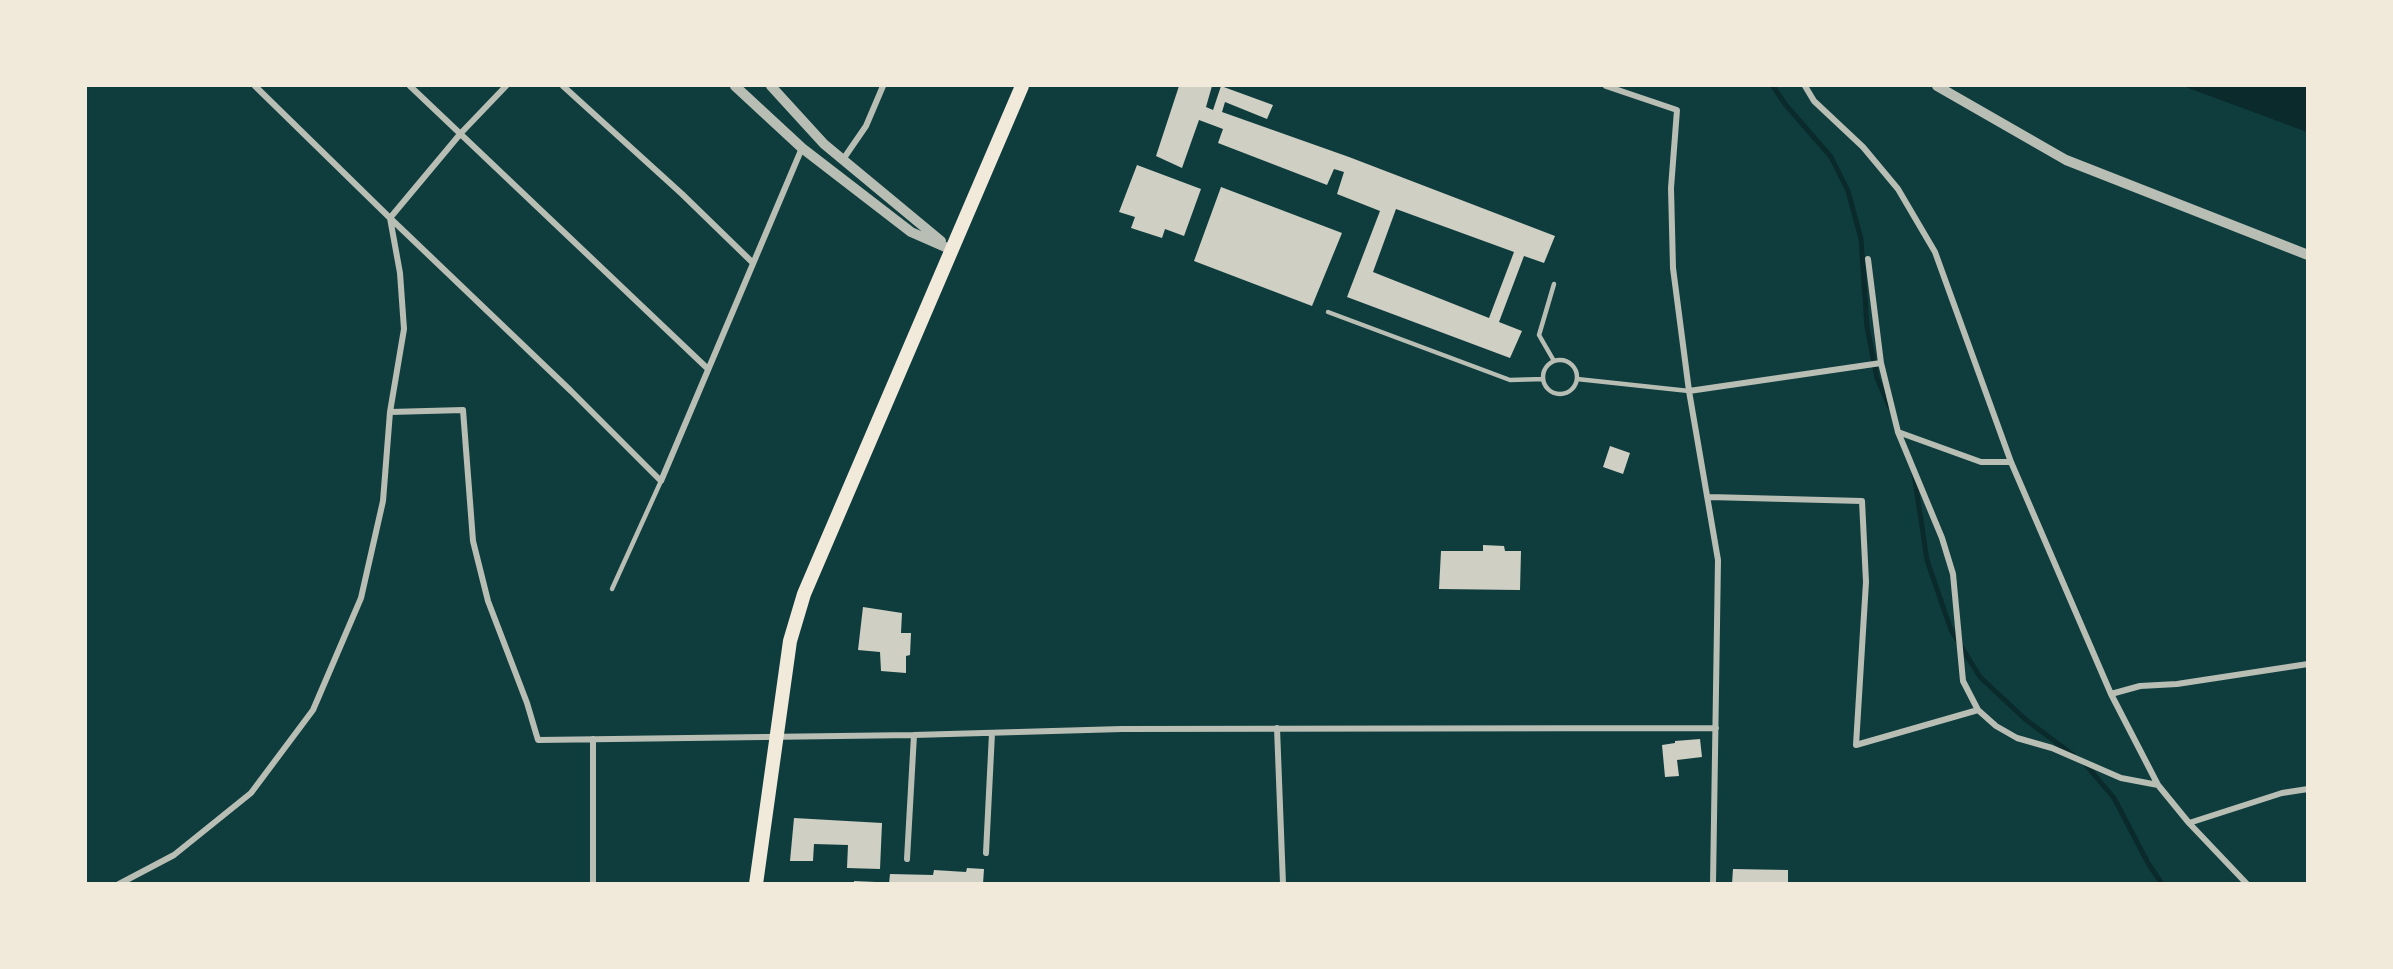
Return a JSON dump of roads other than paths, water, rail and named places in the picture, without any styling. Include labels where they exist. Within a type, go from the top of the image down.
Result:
[{"type":"main road","points":[[756,884],[790,641],[804,594],[1022,86]]},
{"type":"street","points":[[255,86],[661,481],[802,148]]},
{"type":"street","points":[[410,86],[708,369]]},
{"type":"street","points":[[390,218],[461,133],[506,86]]},
{"type":"street","points":[[562,86],[682,194],[753,263]]},
{"type":"street","points":[[735,86],[802,148],[911,232],[952,250]]},
{"type":"street","points":[[771,86],[824,144],[844,158],[952,250]]},
{"type":"street","points":[[844,158],[866,126],[883,86]]},
{"type":"street","points":[[1606,86],[1677,110],[1671,188],[1673,268],[1689,391],[1718,560],[1713,884]]},
{"type":"street","points":[[1805,86],[1814,101],[1863,147],[1898,189],[1935,252],[2011,462],[2111,694],[2158,786],[2188,824],[2247,884]]},
{"type":"street","points":[[1937,86],[2066,160],[2307,255]]},
{"type":"street","points":[[119,884],[174,855],[251,793],[313,710],[361,598],[383,501],[390,412],[404,329],[400,273],[390,218]]},
{"type":"street","points":[[1868,259],[1881,363],[1898,432],[1942,538],[1953,574],[1963,681],[1978,710],[1996,726],[2017,738],[2052,748],[2121,778],[2158,786]]},
{"type":"street","points":[[1689,391],[1881,363]]},
{"type":"street","points":[[390,412],[463,410],[473,541],[488,601],[527,702],[538,740],[1277,728],[1716,728]]},
{"type":"street","points":[[1898,432],[1981,462],[2011,462]]},
{"type":"street","points":[[1709,497],[1862,501],[1866,582],[1856,745],[1978,710]]},
{"type":"street","points":[[2111,694],[2140,686],[2177,684],[2307,664]]},
{"type":"street","points":[[1277,728],[1283,884]]},
{"type":"street","points":[[986,853],[992,733]]},
{"type":"street","points":[[908,859],[914,735]]},
{"type":"street","points":[[593,739],[593,884]]},
{"type":"street","points":[[2188,824],[2282,793],[2307,789]]},
{"type":"lane","points":[[1554,284],[1539,335],[1554,361]]},
{"type":"lane","points":[[1328,312],[1510,380],[1543,379]]},
{"type":"lane","points":[[1554,361],[1565,361],[1576,373],[1572,389],[1562,394],[1547,389],[1543,379],[1545,368],[1554,361]]},
{"type":"lane","points":[[1576,379],[1689,391]]},
{"type":"lane","points":[[612,589],[661,481]]},
{"type":"water","points":[[2183,86],[2307,86],[2307,132]]},
{"type":"waterway","points":[[1773,86],[1785,104],[1831,157],[1848,191],[1861,239],[1867,327],[1877,378],[1889,406]]},
{"type":"waterway","points":[[1914,474],[1927,560],[1951,630],[1980,677],[2025,719],[2073,755]]},
{"type":"waterway","points":[[2086,765],[2114,798],[2148,863],[2162,884]]}]
